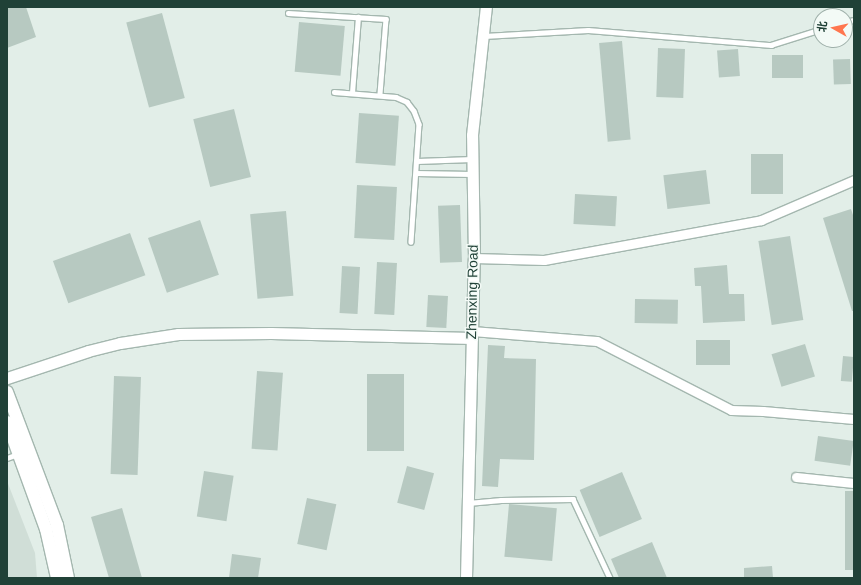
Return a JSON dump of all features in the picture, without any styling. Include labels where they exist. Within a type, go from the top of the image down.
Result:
[{"type":"main road","points":[[7,392],[46,529],[57,578]]},
{"type":"main road","points":[[7,422],[24,451],[57,525],[68,578]]},
{"type":"street","name":"Zhenxing Road","points":[[466,578],[474,258],[472,135],[486,7]]},
{"type":"street","points":[[474,258],[544,260],[761,220],[854,180]]},
{"type":"street","points":[[7,378],[120,342],[178,334],[271,333],[472,335],[597,341],[731,410],[763,411],[854,419]]},
{"type":"street","points":[[796,477],[854,483]]},
{"type":"lane","points":[[288,13],[386,19],[380,94]]},
{"type":"lane","points":[[352,93],[358,17]]},
{"type":"lane","points":[[483,36],[588,30],[771,44],[813,31]]},
{"type":"lane","points":[[334,92],[380,94],[396,97],[407,102],[414,111],[420,124],[411,242]]},
{"type":"lane","points":[[417,161],[472,159]]},
{"type":"lane","points":[[416,173],[472,174]]},
{"type":"lane","points":[[7,458],[24,451]]},
{"type":"lane","points":[[468,503],[501,500],[573,499],[610,578]]},
{"type":"shaded area","points":[[7,481],[35,553],[37,578],[7,578]]},
{"type":"building","points":[[7,7],[26,7],[36,37],[7,48]]},
{"type":"building","points":[[162,13],[185,98],[149,108],[126,23]]},
{"type":"building","points":[[299,22],[345,26],[340,76],[295,72]]},
{"type":"building","points":[[622,41],[631,140],[608,142],[599,43]]},
{"type":"building","points":[[658,48],[685,49],[683,98],[656,97]]},
{"type":"building","points":[[738,49],[740,76],[719,77],[717,50]]},
{"type":"building","points":[[772,55],[803,55],[803,78],[772,78]]},
{"type":"building","points":[[850,59],[851,84],[834,85],[833,60]]},
{"type":"building","points":[[234,109],[251,177],[210,187],[193,119]]},
{"type":"building","points":[[359,113],[399,116],[395,166],[356,163]]},
{"type":"building","points":[[751,154],[783,154],[783,194],[751,194]]},
{"type":"building","points":[[706,170],[710,204],[667,209],[663,175]]},
{"type":"building","points":[[357,185],[397,187],[394,240],[354,238]]},
{"type":"building","points":[[575,194],[617,196],[615,226],[573,224]]},
{"type":"building","points":[[460,205],[462,262],[440,263],[438,206]]},
{"type":"building","points":[[851,209],[854,218],[854,311],[852,311],[823,218]]},
{"type":"building","points":[[286,211],[293,296],[258,299],[250,214]]},
{"type":"building","points":[[200,220],[219,275],[167,293],[148,238]]},
{"type":"building","points":[[130,233],[145,275],[68,303],[53,261]]},
{"type":"building","points":[[790,236],[803,320],[772,325],[758,241]]},
{"type":"building","points":[[377,262],[397,263],[394,315],[374,314]]},
{"type":"building","points":[[727,265],[729,294],[744,294],[745,321],[703,323],[701,286],[695,286],[694,268]]},
{"type":"building","points":[[342,266],[360,267],[358,314],[340,313]]},
{"type":"building","points":[[428,295],[448,296],[446,328],[426,327]]},
{"type":"building","points":[[635,299],[678,300],[678,324],[635,323]]},
{"type":"building","points":[[696,340],[730,340],[730,365],[696,365]]},
{"type":"building","points":[[805,344],[815,377],[781,387],[772,354]]},
{"type":"building","points":[[488,345],[505,346],[504,358],[536,359],[534,460],[500,459],[498,487],[482,486]]},
{"type":"building","points":[[843,356],[854,357],[852,382],[841,381]]},
{"type":"building","points":[[257,371],[283,373],[277,451],[252,449]]},
{"type":"building","points":[[367,374],[404,374],[404,451],[367,451]]},
{"type":"building","points":[[114,376],[141,377],[138,475],[111,474]]},
{"type":"building","points":[[818,436],[854,441],[850,466],[815,461]]},
{"type":"building","points":[[407,466],[434,473],[424,510],[397,503]]},
{"type":"building","points":[[204,471],[234,476],[226,521],[197,516]]},
{"type":"building","points":[[622,472],[642,519],[600,537],[580,490]]},
{"type":"building","points":[[845,491],[854,491],[854,570],[845,570]]},
{"type":"building","points":[[307,498],[336,504],[327,550],[297,544]]},
{"type":"building","points":[[509,504],[557,508],[552,561],[504,557]]},
{"type":"building","points":[[122,508],[142,578],[109,578],[91,517]]},
{"type":"building","points":[[652,542],[667,578],[619,578],[611,559]]},
{"type":"building","points":[[232,554],[261,558],[258,578],[229,578]]},
{"type":"building","points":[[772,566],[773,578],[744,578],[744,568]]}]
